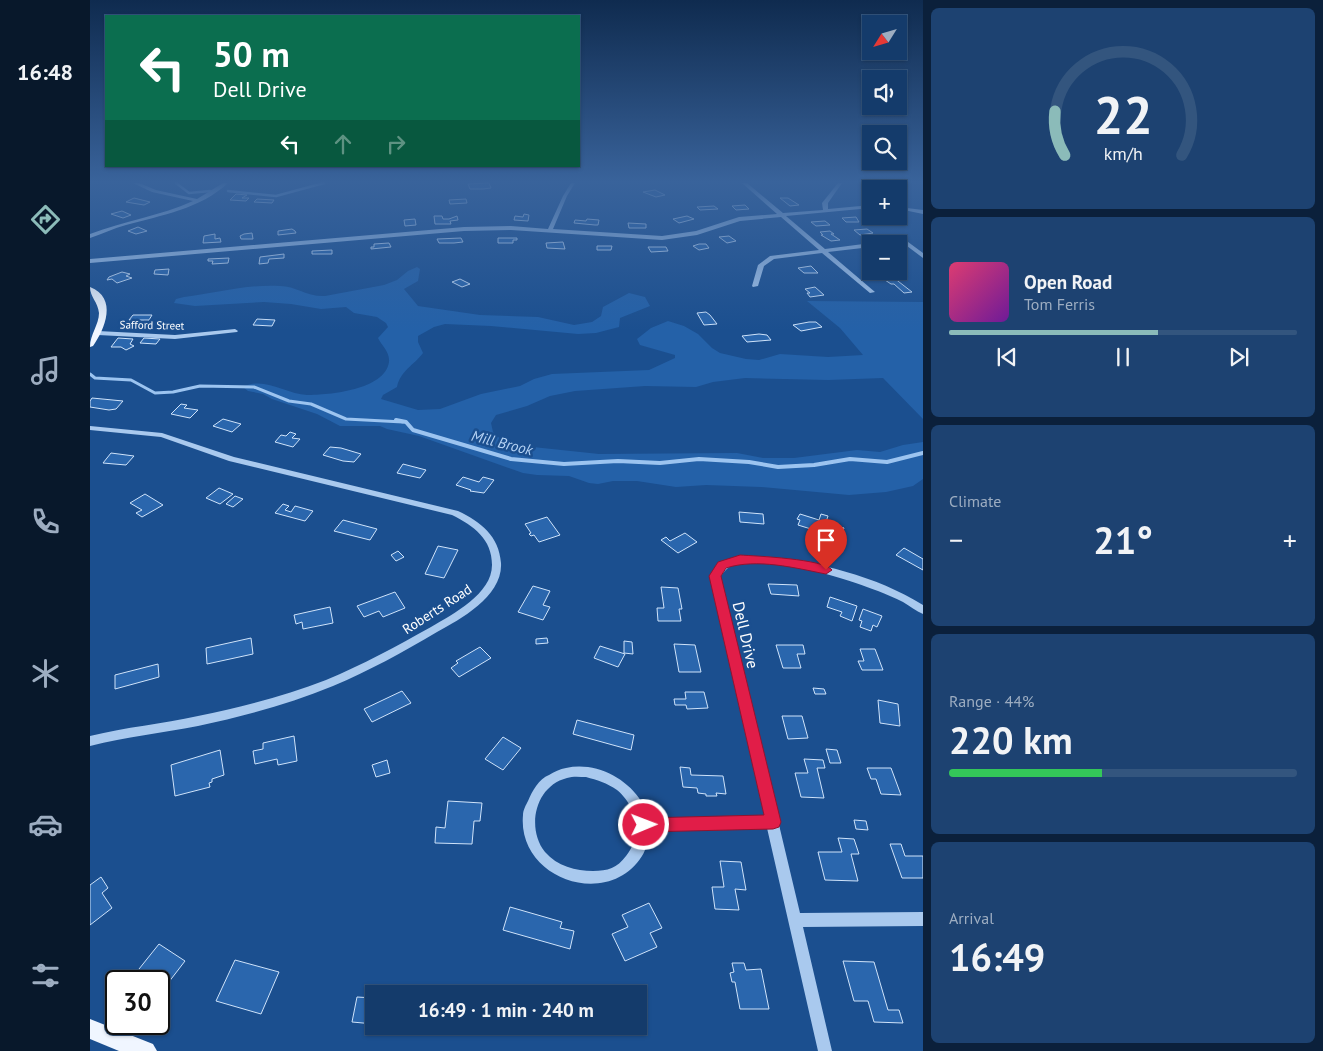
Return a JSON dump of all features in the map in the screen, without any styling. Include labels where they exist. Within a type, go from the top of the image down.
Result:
[{"type":"main road","points":[[90,290],[101,300],[104,310],[103,322],[90,344]]},
{"type":"main road","points":[[90,1029],[146,1051]]},
{"type":"street","points":[[90,261],[421,232]]},
{"type":"street","points":[[565,232],[635,237],[675,237],[700,232]]},
{"type":"street","points":[[801,232],[872,292]]},
{"type":"street","points":[[907,244],[923,256]]},
{"type":"street","points":[[756,286],[761,265],[769,258],[862,246]]},
{"type":"street","name":"Safford Street","points":[[98,333],[175,337],[235,331]]},
{"type":"street","name":"Roberts Road","points":[[90,428],[162,435],[232,459],[455,514],[469,520],[485,532],[494,548],[497,563],[493,582],[485,593],[471,605],[412,642],[352,673],[309,690],[255,707],[172,726],[90,741]]},
{"type":"street","name":"Dell Drive","points":[[825,1051],[716,582],[718,570],[728,562],[740,559],[807,565],[902,596],[923,610]]},
{"type":"street","points":[[587,771],[608,777],[628,790],[638,804],[644,825],[643,841],[638,853],[630,863],[610,876],[588,879],[575,877],[560,871],[548,863],[538,852],[530,835],[528,823],[532,803],[543,787],[558,776],[587,771]]},
{"type":"street","points":[[644,825],[773,822]]},
{"type":"street","points":[[795,920],[923,919]]},
{"type":"shaded area","points":[[417,267],[420,269],[418,281],[404,289],[418,306],[480,315],[538,317],[574,325],[592,322],[601,316],[603,307],[629,293],[645,297],[650,306],[620,318],[619,327],[596,333],[578,334],[445,324],[434,327],[418,336],[418,342],[423,353],[404,372],[397,387],[383,395],[381,399],[418,410],[440,409],[481,394],[520,386],[534,379],[552,374],[649,370],[675,358],[675,355],[640,345],[637,339],[651,328],[668,321],[684,326],[698,334],[720,353],[746,359],[759,360],[780,354],[828,357],[863,355],[840,328],[807,301],[923,302],[923,419],[883,378],[828,380],[745,378],[713,382],[696,387],[645,386],[575,391],[550,396],[527,406],[496,415],[491,423],[496,436],[514,445],[599,454],[737,453],[763,458],[794,458],[857,450],[880,452],[903,445],[923,442],[923,479],[913,486],[886,492],[849,495],[761,487],[706,485],[676,487],[637,481],[613,481],[598,484],[569,476],[523,473],[419,436],[380,426],[340,426],[317,414],[272,399],[263,394],[248,391],[243,387],[259,383],[267,384],[307,395],[342,392],[367,385],[378,379],[385,371],[389,362],[387,352],[378,338],[388,327],[386,323],[377,317],[354,313],[346,307],[321,309],[264,302],[195,306],[174,303],[176,299],[184,297],[268,286],[286,286],[313,295],[325,296],[384,285],[397,280],[408,271]]},
{"type":"building","points":[[278,232],[296,233],[278,235]]},
{"type":"building","points":[[820,232],[831,232],[834,234],[831,234],[840,240],[831,241],[821,235],[823,235]]},
{"type":"building","points":[[856,232],[873,233],[860,235]]},
{"type":"building","points":[[252,233],[253,239],[241,239],[240,236]]},
{"type":"building","points":[[215,234],[215,239],[220,238],[221,242],[203,243],[204,236]]},
{"type":"building","points":[[729,236],[736,241],[727,243],[719,237]]},
{"type":"building","points":[[461,238],[463,242],[454,243],[439,243],[437,239]]},
{"type":"building","points":[[498,238],[517,238],[517,240],[513,240],[513,243],[498,243]]},
{"type":"building","points":[[563,242],[565,249],[547,248],[546,243]]},
{"type":"building","points":[[389,243],[391,247],[371,249],[371,247],[374,247],[374,244]]},
{"type":"building","points":[[706,244],[709,248],[699,250],[693,246]]},
{"type":"building","points":[[597,246],[612,246],[611,250],[597,250]]},
{"type":"building","points":[[648,247],[666,247],[668,251],[651,252]]},
{"type":"building","points":[[332,250],[332,254],[312,254],[312,251]]},
{"type":"building","points":[[284,254],[284,258],[269,259],[268,263],[259,264],[260,257]]},
{"type":"building","points":[[229,258],[228,263],[212,264],[213,261],[208,261],[208,259]]},
{"type":"building","points":[[811,266],[818,273],[804,273],[798,268]]},
{"type":"building","points":[[169,269],[168,275],[154,274],[155,270]]},
{"type":"building","points":[[122,272],[130,274],[126,276],[132,278],[117,283],[112,279],[107,280],[109,277]]},
{"type":"building","points":[[460,279],[470,284],[462,287],[452,282]]},
{"type":"building","points":[[885,280],[897,280],[912,292],[904,293],[894,284]]},
{"type":"building","points":[[815,287],[824,295],[810,297],[807,293],[810,293],[805,289]]},
{"type":"building","points":[[706,312],[717,324],[704,325],[697,313]]},
{"type":"building","points":[[133,315],[152,315],[149,320],[129,320]]},
{"type":"building","points":[[257,319],[275,320],[272,326],[253,325]]},
{"type":"building","points":[[816,322],[822,327],[801,331],[793,325]]},
{"type":"building","points":[[767,335],[771,340],[747,342],[742,336]]},
{"type":"building","points":[[118,338],[133,339],[130,344],[134,346],[126,350],[121,347],[111,347]]},
{"type":"building","points":[[144,338],[160,339],[156,344],[140,343]]},
{"type":"building","points":[[92,398],[123,401],[116,409],[109,410],[90,407]]},
{"type":"building","points":[[181,404],[187,405],[184,408],[198,410],[190,418],[171,414]]},
{"type":"building","points":[[223,419],[241,424],[232,432],[213,426]]},
{"type":"building","points":[[290,432],[296,434],[292,438],[300,439],[293,447],[275,442],[281,435],[286,436]]},
{"type":"building","points":[[330,447],[361,454],[354,462],[343,461],[323,455]]},
{"type":"building","points":[[111,453],[134,456],[126,465],[103,463]]},
{"type":"building","points":[[403,464],[426,470],[420,478],[397,473]]},
{"type":"building","points":[[463,477],[479,482],[483,477],[494,480],[484,493],[470,491],[456,485]]},
{"type":"building","points":[[219,488],[233,494],[220,504],[206,498]]},
{"type":"building","points":[[145,494],[163,505],[142,517],[136,513],[142,510],[130,503]]},
{"type":"building","points":[[235,496],[243,499],[233,507],[226,504]]},
{"type":"building","points":[[283,504],[289,506],[285,510],[291,512],[295,506],[313,511],[305,521],[275,513]]},
{"type":"building","points":[[739,512],[763,514],[764,524],[740,522]]},
{"type":"building","points":[[800,514],[819,520],[821,514],[828,516],[826,522],[844,528],[840,538],[798,525],[800,520],[797,519]]},
{"type":"building","points":[[547,517],[560,535],[539,542],[534,535],[531,536],[529,534],[531,533],[525,524]]},
{"type":"building","points":[[343,520],[377,529],[370,540],[334,531]]},
{"type":"building","points":[[685,533],[697,542],[678,553],[661,540],[666,537],[670,541]]},
{"type":"building","points":[[438,546],[458,550],[444,578],[425,574]]},
{"type":"building","points":[[904,548],[923,559],[923,570],[896,555]]},
{"type":"building","points":[[398,551],[404,557],[396,561],[391,555]]},
{"type":"building","points":[[768,584],[797,585],[799,596],[771,594]]},
{"type":"building","points":[[533,586],[550,591],[543,605],[550,607],[543,620],[518,612]]},
{"type":"building","points":[[661,587],[678,588],[682,609],[679,609],[681,621],[658,621],[657,608],[664,608]]},
{"type":"building","points":[[395,592],[405,608],[383,617],[379,611],[364,617],[357,606]]},
{"type":"building","points":[[830,597],[857,606],[852,621],[840,616],[842,612],[827,607]]},
{"type":"building","points":[[330,607],[333,623],[303,629],[302,622],[296,624],[294,615]]},
{"type":"building","points":[[863,609],[882,616],[877,627],[873,625],[871,631],[860,627],[862,621],[859,620]]},
{"type":"building","points":[[251,638],[253,654],[207,664],[206,648]]},
{"type":"building","points":[[547,638],[548,643],[536,644],[536,639]]},
{"type":"building","points":[[624,641],[632,642],[633,654],[624,653]]},
{"type":"building","points":[[674,644],[695,645],[701,672],[679,672]]},
{"type":"building","points":[[776,645],[803,645],[805,654],[797,654],[801,668],[783,668]]},
{"type":"building","points":[[600,646],[625,654],[618,667],[594,658]]},
{"type":"building","points":[[480,647],[491,658],[459,677],[451,668],[458,663],[456,661]]},
{"type":"building","points":[[860,649],[875,649],[883,670],[862,670],[858,661],[864,661]]},
{"type":"building","points":[[158,664],[159,677],[115,689],[115,675]]},
{"type":"building","points":[[813,688],[824,689],[826,694],[815,694]]},
{"type":"building","points":[[402,691],[411,703],[372,722],[364,709]]},
{"type":"building","points":[[685,692],[704,692],[708,708],[687,709],[686,705],[675,705],[674,699],[686,699]]},
{"type":"building","points":[[878,700],[898,704],[900,726],[880,723]]},
{"type":"building","points":[[782,716],[802,716],[808,738],[788,739]]},
{"type":"building","points":[[577,720],[634,735],[631,750],[573,734]]},
{"type":"building","points":[[294,736],[297,761],[278,765],[277,759],[255,764],[253,751],[263,749],[263,743]]},
{"type":"building","points":[[503,737],[521,748],[503,770],[485,759]]},
{"type":"building","points":[[826,749],[837,750],[841,763],[830,763]]},
{"type":"building","points":[[220,750],[224,775],[212,779],[212,782],[209,783],[210,787],[175,796],[171,765]]},
{"type":"building","points":[[804,759],[823,760],[825,768],[817,768],[824,798],[801,797],[795,773],[808,773]]},
{"type":"building","points":[[387,760],[390,773],[376,777],[372,765]]},
{"type":"building","points":[[680,767],[690,768],[691,775],[723,776],[726,794],[716,793],[717,796],[706,796],[706,794],[698,793],[697,788],[683,787]]},
{"type":"building","points":[[867,768],[891,768],[901,795],[881,794],[876,779],[871,779]]},
{"type":"building","points":[[448,801],[482,803],[480,821],[474,821],[472,844],[435,843],[436,827],[445,828]]},
{"type":"building","points":[[854,820],[866,821],[868,830],[856,829]]},
{"type":"building","points":[[838,838],[854,839],[859,854],[851,854],[858,881],[825,880],[818,852],[842,852]]},
{"type":"building","points":[[890,844],[901,844],[905,856],[923,856],[923,878],[902,878]]},
{"type":"building","points":[[720,861],[741,862],[746,890],[735,889],[739,910],[715,909],[712,887],[724,887]]},
{"type":"building","points":[[101,877],[108,888],[102,893],[112,908],[90,925],[90,885]]},
{"type":"building","points":[[649,903],[662,928],[650,933],[657,947],[625,961],[612,934],[628,927],[622,915]]},
{"type":"building","points":[[510,907],[562,922],[560,928],[574,931],[570,949],[503,930]]},
{"type":"building","points":[[159,944],[185,961],[170,980],[170,970],[139,969]]},
{"type":"building","points":[[235,960],[279,972],[261,1014],[216,1001]]},
{"type":"building","points":[[843,961],[874,962],[888,1010],[899,1010],[903,1023],[874,1022],[868,1001],[854,1001]]},
{"type":"building","points":[[732,963],[744,963],[746,970],[761,969],[769,1009],[740,1009],[735,982],[732,982],[730,973],[734,972]]},
{"type":"building","points":[[357,997],[365,997],[365,1023],[352,1022]]},
{"type":"waterway","name":"Mill Brook","points":[[90,374],[95,378],[131,380],[155,393],[173,392],[200,386],[254,387],[289,401],[311,404],[346,419],[403,422]]},
{"type":"waterway","name":"Mill Brook","points":[[396,420],[406,422],[413,430],[511,459],[564,464],[618,461],[660,463],[699,459],[749,462],[778,467],[814,465],[850,459],[887,462],[923,453]]},
{"type":"route","points":[[644,825],[773,822],[715,576],[722,565],[740,559],[790,562],[826,570]]}]
